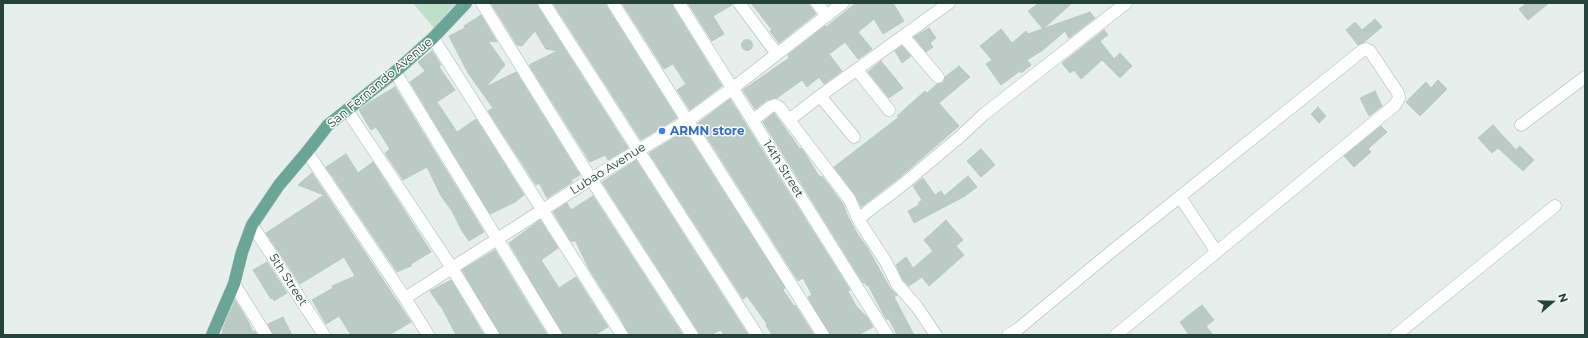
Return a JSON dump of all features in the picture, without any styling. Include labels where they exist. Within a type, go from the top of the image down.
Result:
[{"type":"main road","name":"San Fernando Avenue","points":[[212,335],[234,284],[242,252],[252,225],[279,185],[328,125],[395,72],[434,38],[466,3]]},
{"type":"street","points":[[482,3],[591,179],[692,335]]},
{"type":"street","points":[[544,3],[757,335]]},
{"type":"street","points":[[613,3],[823,335]]},
{"type":"street","name":"14th Street","points":[[679,3],[887,335]]},
{"type":"street","points":[[739,3],[778,54]]},
{"type":"street","points":[[817,3],[827,16]]},
{"type":"street","name":"Lubao Avenue","points":[[405,298],[591,179],[687,121],[778,54],[843,3]]},
{"type":"street","points":[[789,120],[949,3]]},
{"type":"street","points":[[858,219],[925,166],[983,115],[1126,3]]},
{"type":"street","points":[[904,36],[938,77]]},
{"type":"street","points":[[434,38],[622,335]]},
{"type":"street","points":[[1008,335],[1018,329],[1123,242],[1363,50],[1366,49],[1370,51],[1398,93],[1398,101],[1116,335]]},
{"type":"street","points":[[857,70],[889,110]]},
{"type":"street","points":[[395,72],[556,335]]},
{"type":"street","points":[[1522,125],[1585,77]]},
{"type":"street","points":[[820,96],[854,137]]},
{"type":"street","points":[[753,120],[770,106],[779,108],[850,200],[858,219],[886,262],[897,284],[917,307],[936,335]]},
{"type":"street","points":[[347,110],[452,268],[492,335]]},
{"type":"street","points":[[307,152],[405,298],[428,335]]},
{"type":"street","points":[[1180,197],[1216,251]]},
{"type":"street","points":[[1396,335],[1555,206]]},
{"type":"street","name":"5th Street","points":[[252,225],[324,335]]},
{"type":"street","points":[[234,284],[266,335]]},
{"type":"green space","points":[[413,3],[456,3],[434,28]]},
{"type":"building","points":[[491,3],[537,3],[538,7],[628,148],[608,160],[605,155],[590,162],[529,65],[557,51],[546,49],[535,31],[522,46],[517,45]]},
{"type":"building","points":[[553,3],[606,3],[607,7],[677,118],[641,140]]},
{"type":"building","points":[[622,3],[672,3],[673,7],[722,86],[690,110],[677,90],[686,84],[673,64],[664,69]]},
{"type":"building","points":[[688,3],[732,3],[732,5],[713,16],[724,34],[712,41]]},
{"type":"building","points":[[751,3],[808,3],[816,14],[779,43],[770,31],[772,30]]},
{"type":"building","points":[[856,3],[893,3],[904,21],[883,34],[874,19],[858,32],[872,49],[858,59],[845,42],[829,54],[842,71],[824,84],[819,77],[807,87],[802,80],[777,98],[767,100],[755,109],[743,90],[789,58],[788,55]]},
{"type":"building","points":[[1039,3],[1072,3],[1043,29],[1028,11]]},
{"type":"building","points":[[1527,3],[1549,3],[1528,20],[1519,9]]},
{"type":"building","points":[[1090,12],[1095,18],[1069,38],[1065,31],[1043,50],[1027,60],[1031,65],[1001,85],[986,64],[992,60],[980,46],[1001,29],[1012,43],[1026,31],[1028,34]]},
{"type":"building","points":[[481,15],[497,42],[488,41],[505,65],[486,87],[516,72],[580,175],[547,198],[539,183],[536,185],[488,111],[493,108],[468,73],[449,36],[465,28],[464,26]]},
{"type":"building","points":[[1375,19],[1382,27],[1358,45],[1346,30],[1355,22],[1362,30]]},
{"type":"building","points":[[929,28],[936,38],[930,43],[933,47],[926,52],[914,37]]},
{"type":"building","points":[[1104,30],[1108,35],[1100,41],[1114,59],[1120,53],[1132,66],[1120,78],[1102,60],[1081,79],[1074,70],[1070,73],[1062,63]]},
{"type":"building","points":[[747,39],[751,41],[753,45],[751,49],[747,51],[743,49],[741,45],[743,41]]},
{"type":"building","points":[[902,46],[911,56],[902,63],[895,51]]},
{"type":"building","points":[[432,51],[441,65],[439,67],[455,90],[437,102],[457,132],[476,119],[524,195],[515,202],[490,214],[410,82],[425,71],[418,62]]},
{"type":"building","points":[[881,61],[903,88],[889,98],[868,72]]},
{"type":"building","points":[[959,66],[970,77],[939,103],[959,126],[900,177],[861,207],[856,196],[834,167],[899,117],[897,116],[925,91],[927,93],[937,84],[943,83],[945,77]]},
{"type":"building","points":[[1438,80],[1447,89],[1420,116],[1406,102],[1426,82],[1431,88]]},
{"type":"building","points":[[395,87],[484,232],[469,241],[452,211],[441,196],[427,167],[403,180],[385,153],[390,149],[376,127],[371,130],[359,110]]},
{"type":"building","points":[[1375,91],[1382,106],[1369,116],[1360,98]]},
{"type":"building","points":[[730,99],[850,290],[848,291],[856,306],[867,317],[873,327],[858,335],[830,335],[808,297],[812,295],[803,278],[798,281],[698,123]]},
{"type":"building","points":[[1318,107],[1326,116],[1319,123],[1311,114]]},
{"type":"building","points":[[774,113],[800,149],[801,148],[820,177],[822,176],[843,204],[858,235],[867,247],[890,288],[897,295],[894,297],[914,335],[897,335],[889,319],[886,319],[868,285],[867,286],[864,282],[863,283],[763,122]]},
{"type":"building","points":[[1493,125],[1516,150],[1520,146],[1534,160],[1523,171],[1498,148],[1492,153],[1478,138]]},
{"type":"building","points":[[1381,126],[1387,132],[1368,149],[1371,152],[1354,167],[1344,156]]},
{"type":"building","points":[[685,131],[785,288],[783,290],[794,306],[795,305],[814,335],[772,335],[766,325],[767,324],[747,296],[743,299],[649,153]]},
{"type":"building","points":[[981,149],[995,165],[981,177],[967,161]]},
{"type":"building","points":[[346,154],[358,173],[373,162],[431,252],[411,264],[411,266],[397,272],[326,167]]},
{"type":"building","points":[[636,160],[748,335],[724,335],[721,330],[710,335],[699,335],[698,331],[602,182]]},
{"type":"building","points":[[312,173],[411,322],[389,335],[351,335],[339,316],[326,324],[312,300],[333,288],[332,286],[355,276],[344,257],[300,284],[266,233],[324,195],[298,185]]},
{"type":"building","points":[[968,176],[977,187],[965,196],[914,223],[908,211],[919,205],[918,203],[922,200],[913,186],[923,178],[935,195],[941,191],[944,196]]},
{"type":"building","points":[[593,196],[683,335],[629,335],[621,319],[589,269],[575,240],[573,242],[570,240],[553,212],[567,203],[571,210]]},
{"type":"building","points":[[540,220],[558,248],[541,260],[559,288],[576,277],[608,327],[595,335],[563,335],[509,243]]},
{"type":"building","points":[[946,220],[963,240],[956,246],[964,255],[929,286],[922,277],[909,286],[903,280],[896,265],[906,257],[913,268],[933,251],[924,240]]},
{"type":"building","points":[[495,250],[547,335],[500,335],[462,270]]},
{"type":"building","points":[[267,262],[287,293],[274,301],[272,298],[271,299],[253,270]]},
{"type":"building","points":[[451,280],[484,335],[456,335],[441,306],[430,291]]},
{"type":"building","points":[[235,300],[253,332],[255,331],[257,335],[222,335],[223,328]]},
{"type":"building","points":[[1202,305],[1214,320],[1206,326],[1213,335],[1189,335],[1180,322]]},
{"type":"building","points":[[283,317],[292,335],[273,335],[268,324]]},
{"type":"place","name":"ARMN store","points":[[662,131]]}]
